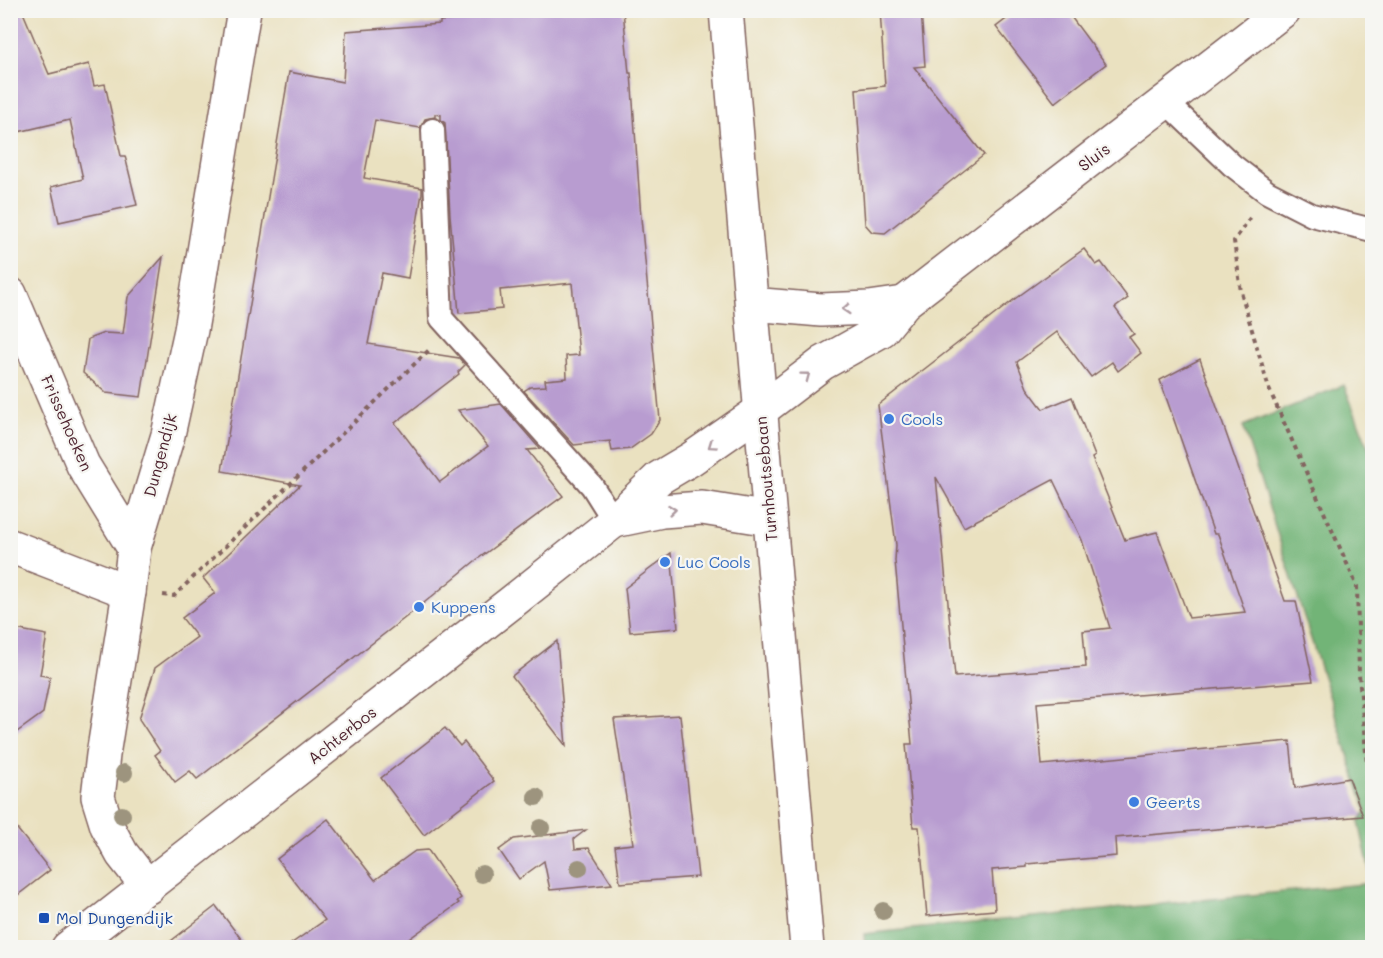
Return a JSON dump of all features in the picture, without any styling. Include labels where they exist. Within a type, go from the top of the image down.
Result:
[{"type":"street","name":"Dungendijk","points":[[148,887],[122,854],[107,826],[98,797],[134,548],[168,435],[191,330],[244,10]]},
{"type":"street","name":"Turnhoutsebaan","points":[[726,10],[807,948]]},
{"type":"street","name":"Sluis","points":[[760,411],[823,363],[882,330],[904,303],[1284,10]]},
{"type":"street","name":"Frissehoeken","points":[[10,294],[83,465],[134,548]]},
{"type":"street","name":"Sluis","points":[[752,304],[821,310],[869,308],[904,303]]},
{"type":"street","name":"Achterbos","points":[[68,948],[614,521],[659,478],[691,459],[760,411]]},
{"type":"street","name":"Achterbos","points":[[614,521],[662,511],[702,508],[770,519]]},
{"type":"street","points":[[10,546],[129,592]]},
{"type":"lane","points":[[1166,102],[1232,165],[1267,192],[1312,214],[1372,230]]},
{"type":"lane","points":[[433,130],[441,318],[592,486],[614,521]]},
{"type":"path","points":[[1267,192],[1234,241],[1241,292],[1269,389],[1357,586],[1359,674],[1369,786],[1372,793]]},
{"type":"path","points":[[129,592],[174,596],[450,330]]},
{"type":"green space","points":[[1344,385],[1372,457],[1372,881],[1359,822],[1366,811],[1243,426]]},
{"type":"green space","points":[[1372,883],[1372,947],[865,947],[864,934]]},
{"type":"building","points":[[10,10],[22,10],[49,74],[89,64],[94,86],[105,84],[121,156],[125,156],[137,205],[59,222],[51,187],[83,179],[70,120],[18,132],[10,100]]},
{"type":"building","points":[[519,10],[623,10],[629,73],[631,73],[641,218],[660,420],[651,434],[630,449],[612,451],[610,441],[574,445],[524,391],[530,387],[546,386],[545,380],[567,378],[566,356],[579,355],[572,283],[500,290],[502,309],[459,313],[445,123],[441,120],[441,115],[435,114],[435,117],[425,119],[420,128],[375,120],[364,178],[422,188],[422,193],[408,278],[382,273],[368,344],[459,358],[465,365],[458,372],[459,374],[395,423],[440,482],[488,446],[458,410],[501,404],[540,449],[527,450],[563,496],[475,561],[197,779],[190,771],[175,782],[155,755],[160,751],[139,719],[155,668],[197,637],[182,618],[215,593],[203,578],[300,485],[222,471],[289,72],[343,82],[346,31],[440,24],[440,21],[456,20],[455,17],[519,13]]},
{"type":"building","points":[[880,10],[921,10],[925,66],[914,67],[984,155],[885,233],[872,232],[865,224],[856,89],[885,86]]},
{"type":"building","points":[[1018,10],[1066,10],[1106,64],[1055,103],[996,27]]},
{"type":"building","points":[[1084,249],[1096,265],[1101,262],[1128,298],[1115,308],[1134,334],[1129,337],[1141,353],[1118,371],[1112,362],[1091,377],[1057,332],[1017,362],[1027,388],[1043,409],[1072,397],[1095,456],[1092,458],[1125,540],[1157,532],[1189,618],[1245,612],[1218,534],[1214,534],[1160,380],[1200,359],[1285,601],[1296,601],[1313,681],[1037,703],[1042,765],[1290,741],[1295,788],[1349,778],[1363,816],[1115,838],[1116,856],[1027,864],[1027,867],[992,870],[995,910],[927,916],[919,827],[913,827],[906,744],[912,744],[895,561],[896,545],[878,405],[1016,298]],"holes":[[[936,477],[964,527],[1053,480],[1082,540],[1110,628],[1083,631],[1086,667],[955,677]]]},
{"type":"building","points":[[163,257],[141,397],[106,393],[83,373],[88,339],[104,333],[123,334],[128,297]]},
{"type":"building","points":[[671,553],[678,628],[630,632],[625,588]]},
{"type":"building","points":[[10,628],[47,635],[40,675],[50,677],[43,713],[10,737]]},
{"type":"building","points":[[557,641],[566,746],[512,676]]},
{"type":"building","points":[[680,715],[698,877],[620,883],[615,846],[633,844],[614,719]]},
{"type":"building","points":[[445,728],[460,746],[464,742],[494,781],[424,835],[381,778]]},
{"type":"building","points":[[328,819],[375,880],[415,851],[428,850],[461,898],[457,901],[459,903],[396,948],[285,948],[325,920],[277,859]]},
{"type":"building","points":[[10,820],[50,870],[10,901]]},
{"type":"building","points":[[586,830],[574,839],[575,849],[589,848],[612,884],[550,890],[544,861],[519,879],[499,850],[514,839]]},
{"type":"building","points":[[216,906],[248,948],[162,948],[203,916]]},
{"type":"place","name":"Cools","points":[[889,419]]},
{"type":"place","name":"Luc Cools","points":[[665,562]]},
{"type":"place","name":"Kuppens","points":[[419,607]]},
{"type":"place","name":"Geerts","points":[[1134,802]]},
{"type":"place","name":"Mol Dungendijk","points":[[44,918]]}]
